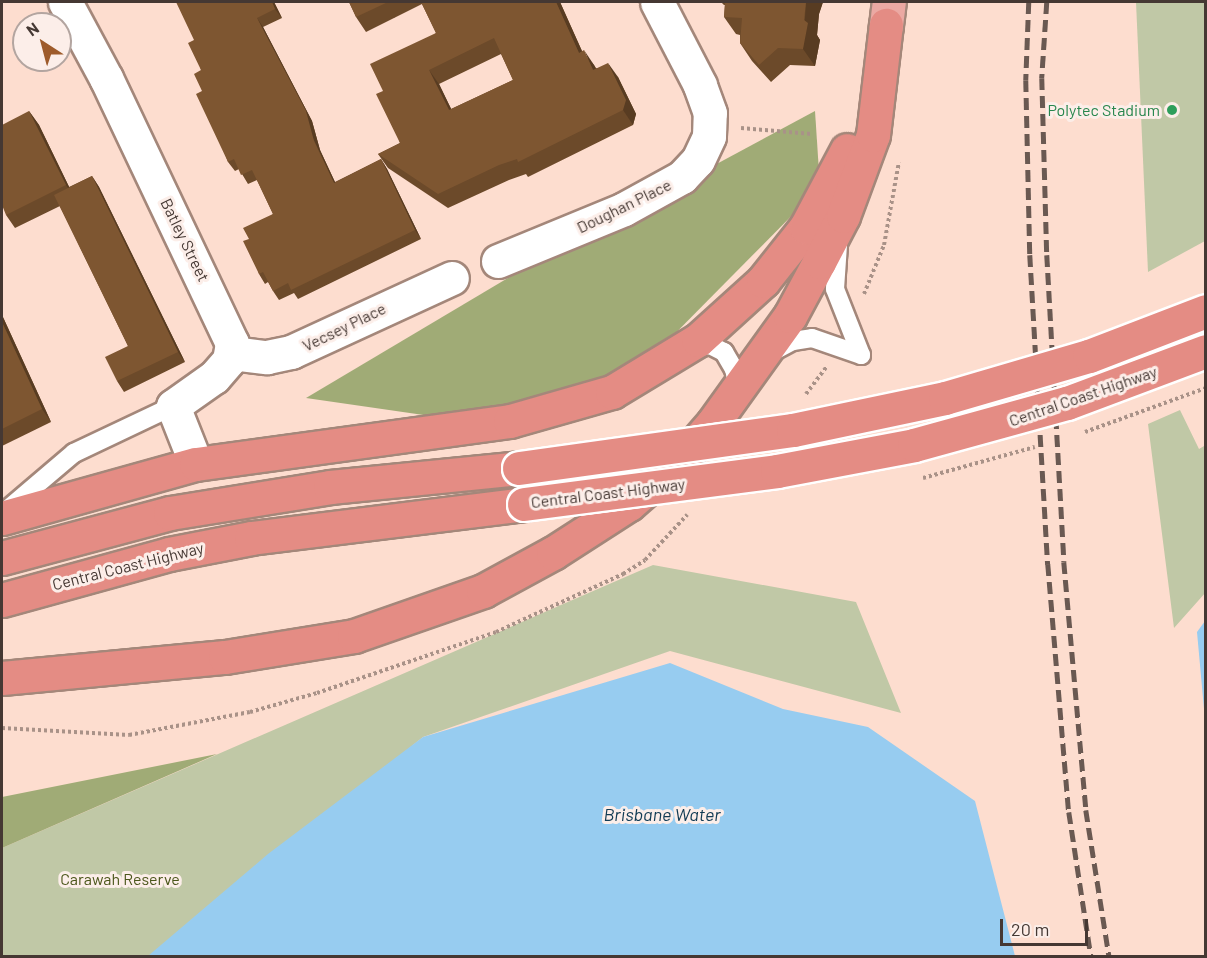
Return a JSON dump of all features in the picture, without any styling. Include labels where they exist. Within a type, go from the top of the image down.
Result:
[{"type":"highway","points":[[2,678],[302,647],[409,620],[483,591],[553,553],[629,504],[685,455],[738,388],[790,316],[843,216],[873,135],[887,13]]},
{"type":"highway","points":[[2,516],[196,465],[284,449],[510,421],[559,410],[612,392],[689,347],[763,281],[816,210],[850,144],[887,13]]},
{"type":"highway","points":[[2,558],[170,513],[330,487],[519,468],[793,430],[945,398],[1089,356],[1206,311]]},
{"type":"highway","name":"Central Coast Highway","points":[[2,600],[169,554],[250,538],[777,471],[914,445],[1067,403],[1206,351]]},
{"type":"street","name":"Batley Street","points":[[65,2],[227,327],[232,353]]},
{"type":"street","name":"Doughan Place","points":[[498,261],[624,210],[682,177],[704,149],[710,112],[700,85],[657,2]]},
{"type":"street","name":"Vecsey Place","points":[[232,353],[267,357],[291,352],[452,278]]},
{"type":"street","points":[[196,465],[173,406],[214,377],[232,353]]},
{"type":"lane","points":[[758,361],[803,338],[831,341],[861,355],[835,289],[843,216]]},
{"type":"lane","points":[[689,347],[703,345],[720,349],[731,362],[738,388]]},
{"type":"lane","points":[[2,516],[74,453],[173,406]]},
{"type":"path","points":[[752,129],[812,134]]},
{"type":"green space","name":"Polytec Stadium","points":[[1136,2],[1206,2],[1205,241],[1148,272]]},
{"type":"green space","points":[[815,111],[820,187],[644,365],[472,422],[306,398],[540,259]]},
{"type":"green space","points":[[1180,410],[1199,449],[1204,446],[1206,592],[1174,628],[1148,424]]},
{"type":"green space","name":"Carawah Reserve","points":[[653,565],[856,602],[901,713],[670,651],[423,737],[151,956],[2,956],[2,848]]},
{"type":"green space","points":[[217,754],[2,848],[2,797]]},
{"type":"water","points":[[1205,621],[1205,720],[1197,632]]},
{"type":"water","name":"Brisbane Water","points":[[670,663],[783,709],[868,727],[975,801],[1015,956],[148,956],[268,854],[423,737]]},
{"type":"building","points":[[176,2],[272,2],[275,9],[257,18],[306,111],[314,141],[334,183],[381,159],[415,230],[291,290],[288,283],[273,291],[263,272],[259,274],[243,241],[249,239],[243,228],[273,214],[252,170],[241,175],[234,159],[228,162],[196,94],[202,91],[194,74],[201,70],[188,43],[194,40]]},
{"type":"building","points":[[349,2],[388,2],[356,17]]},
{"type":"building","points":[[421,2],[556,2],[579,53],[584,50],[593,70],[608,63],[626,100],[623,110],[518,162],[517,159],[499,165],[438,194],[378,154],[400,143],[376,94],[383,91],[370,64],[436,33]],"holes":[[[494,38],[513,80],[449,110],[429,70]]]},
{"type":"building","points":[[725,2],[806,2],[804,20],[808,23],[803,49],[778,48],[759,65],[740,43],[742,18],[724,17]]},
{"type":"building","points":[[29,111],[66,185],[6,215],[2,205],[2,125]]},
{"type":"building","points":[[92,176],[178,352],[117,381],[105,357],[128,346],[54,195]]},
{"type":"building","points":[[2,322],[42,409],[2,429]]},
{"type":"railway","points":[[1029,2],[1026,80],[1030,255],[1048,564],[1069,812],[1091,956]]},
{"type":"railway","points":[[1047,2],[1042,78],[1047,255],[1064,562],[1086,810],[1109,956]]},
{"type":"place","name":"Polytec Stadium","points":[[1172,110]]}]
